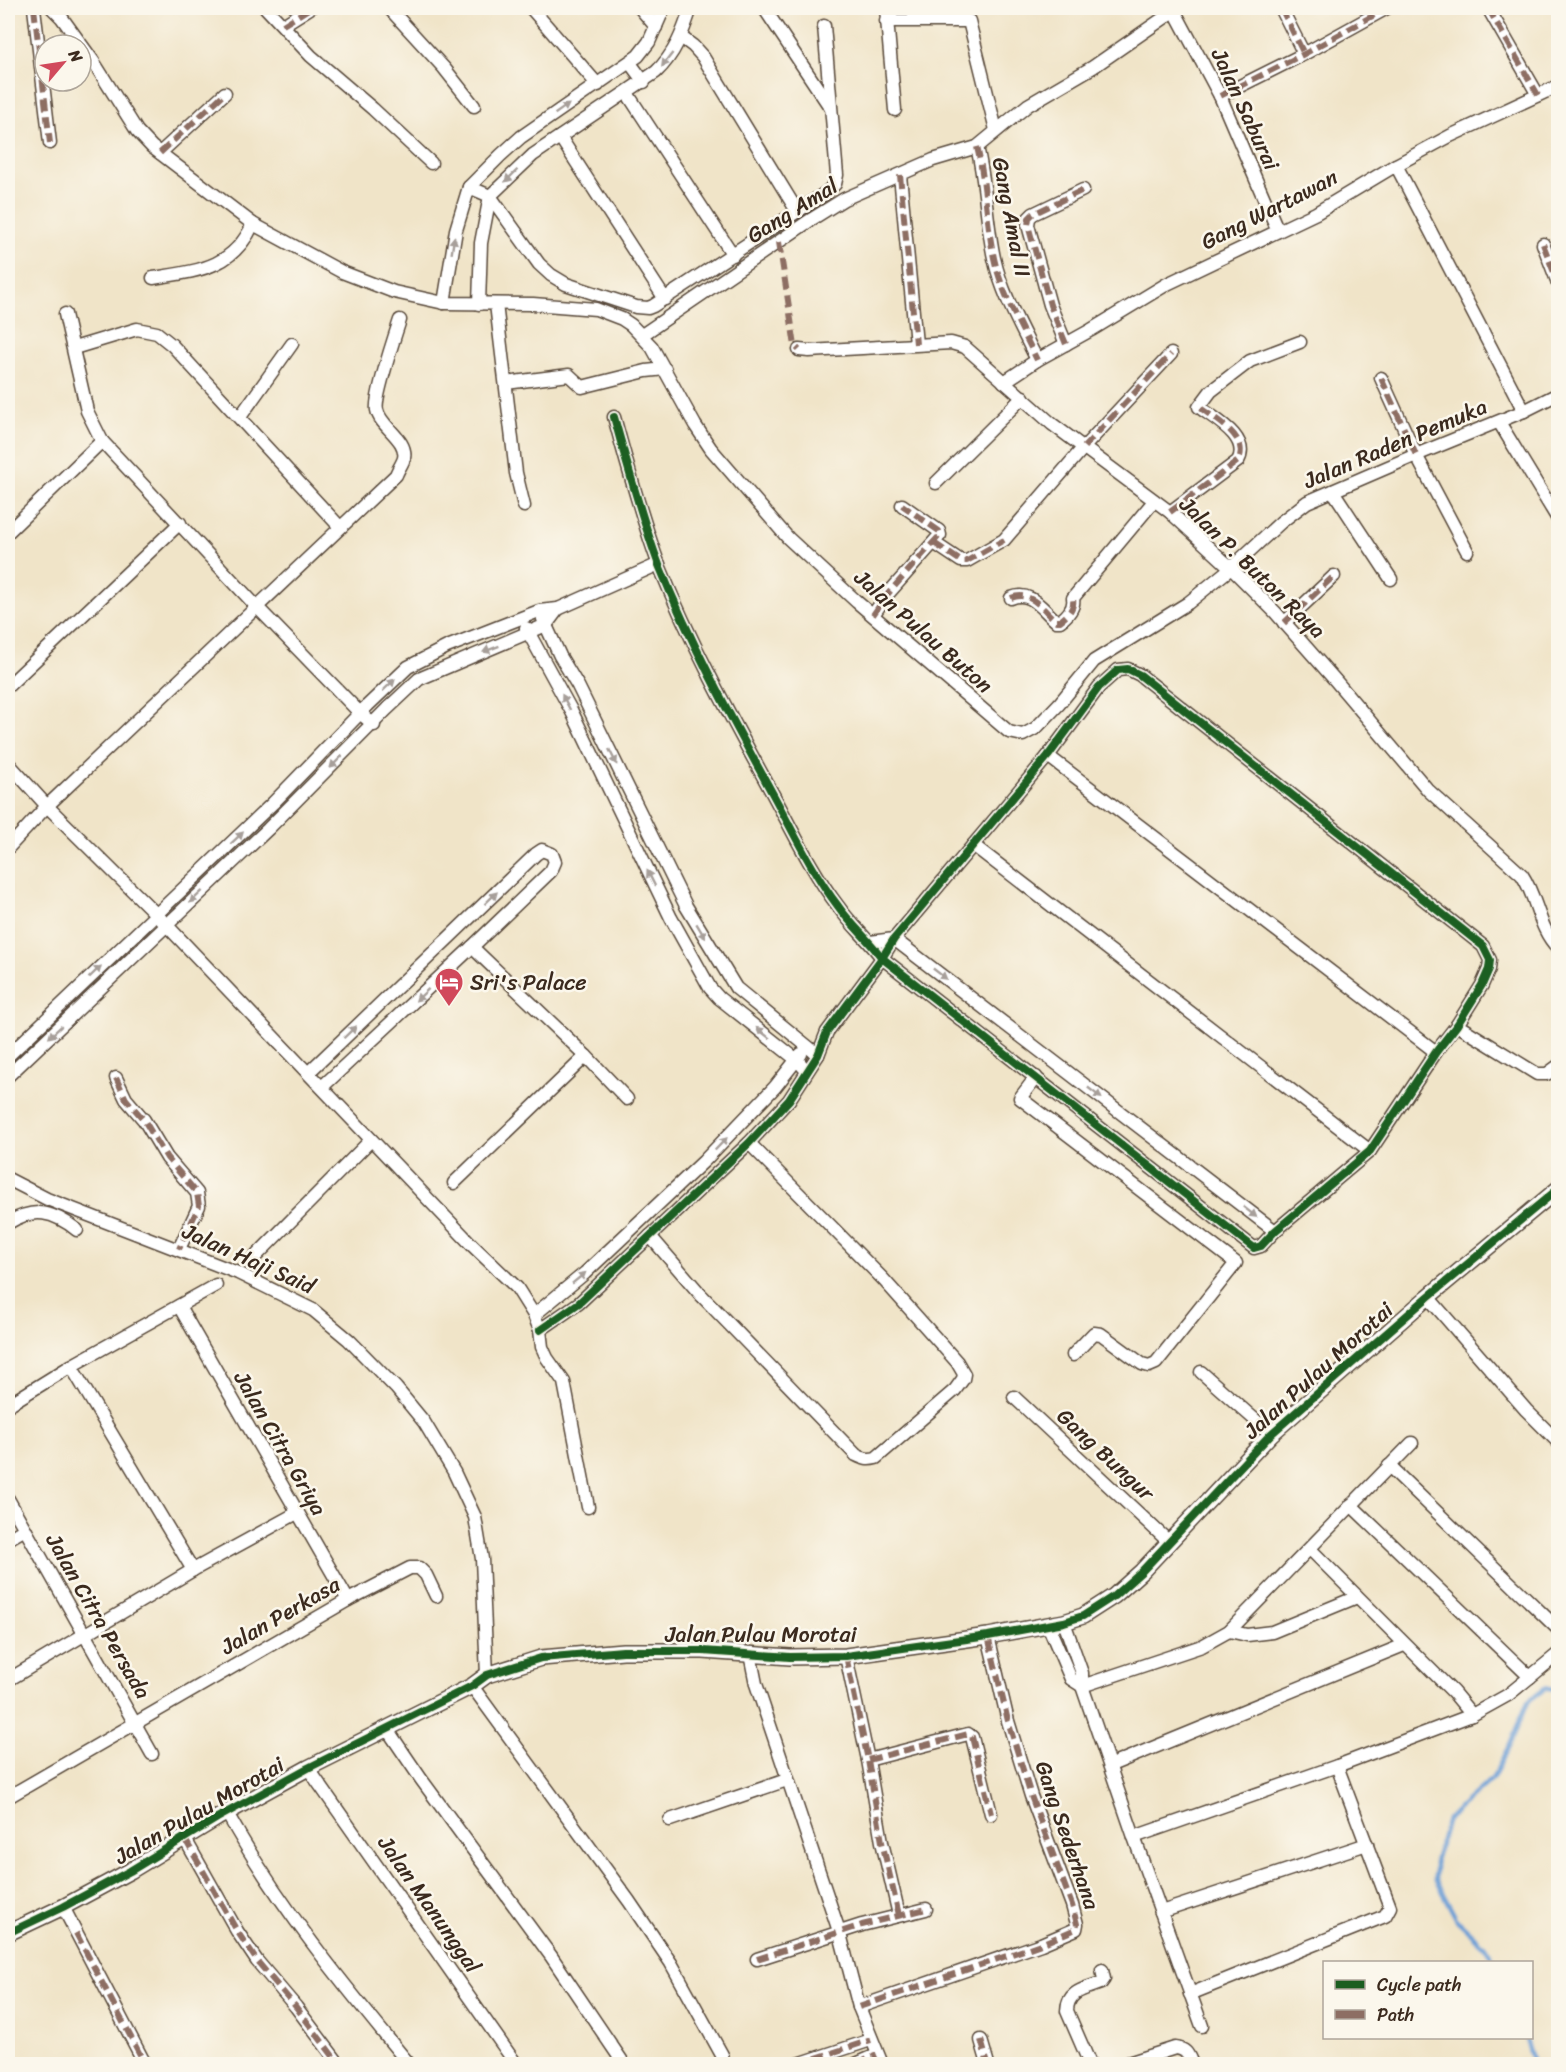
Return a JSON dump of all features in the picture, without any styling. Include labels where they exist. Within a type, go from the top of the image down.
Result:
[{"type":"street","points":[[34,8],[50,143]]},
{"type":"street","name":"Jalan Pulau Buton","points":[[52,8],[93,61],[137,131],[160,153],[253,224],[342,272],[394,292],[444,303],[533,304],[596,309],[622,319],[642,335],[665,369],[695,425],[711,449],[788,538],[1009,732],[1023,735],[1036,728],[1094,661],[1188,603],[1231,568]]},
{"type":"street","points":[[266,8],[310,56],[373,109],[431,163]]},
{"type":"street","points":[[283,25],[309,8]]},
{"type":"street","points":[[389,8],[444,68],[474,106]]},
{"type":"street","points":[[531,8],[598,85]]},
{"type":"street","points":[[640,8],[656,27]]},
{"type":"street","points":[[444,303],[456,230],[470,188],[520,137],[630,63],[644,49],[664,8]]},
{"type":"street","points":[[479,304],[481,243],[490,196],[517,169],[560,136],[645,82],[663,65],[681,38],[691,8]]},
{"type":"street","points":[[764,8],[831,108]]},
{"type":"street","points":[[886,8],[895,110]]},
{"type":"street","points":[[1281,8],[1304,54]]},
{"type":"street","points":[[1220,96],[1304,54],[1387,8]]},
{"type":"street","points":[[1488,8],[1538,95]]},
{"type":"street","points":[[977,147],[1028,105],[1093,67],[1174,9]]},
{"type":"street","name":"Jalan Saburai","points":[[1174,9],[1220,96],[1278,231]]},
{"type":"street","points":[[886,21],[969,21],[996,130]]},
{"type":"street","points":[[470,188],[490,196],[539,264],[566,284],[642,308],[653,306],[832,189],[837,180],[824,26]]},
{"type":"street","points":[[681,38],[703,57],[797,211]]},
{"type":"street","points":[[630,63],[645,82]]},
{"type":"street","name":"Gang Wartawan","points":[[1004,382],[1037,360],[1167,284],[1316,213],[1450,136],[1558,86]]},
{"type":"street","points":[[160,153],[225,93]]},
{"type":"street","points":[[627,93],[733,255]]},
{"type":"street","points":[[560,136],[665,299]]},
{"type":"street","name":"Gang Amal","points":[[642,335],[844,199],[933,160],[977,147]]},
{"type":"street","name":"Gang Amal II","points":[[977,147],[993,254],[999,276],[1037,360]]},
{"type":"street","points":[[1396,165],[1524,411]]},
{"type":"street","points":[[900,175],[916,344]]},
{"type":"street","points":[[1066,344],[1050,305],[1028,225],[1029,218],[1033,214],[1083,190]]},
{"type":"street","points":[[153,278],[190,272],[216,264],[235,251],[247,237],[253,224]]},
{"type":"street","points":[[1543,244],[1558,283]]},
{"type":"street","points":[[496,304],[516,473],[524,506]]},
{"type":"street","points":[[65,314],[87,411],[102,441],[256,606],[360,713],[374,724]]},
{"type":"street","points":[[8,848],[47,806],[396,474],[404,457],[400,443],[381,420],[376,404],[400,320]]},
{"type":"street","points":[[74,348],[137,329],[157,333],[172,345],[240,417],[340,527]]},
{"type":"street","points":[[1170,512],[1238,461],[1242,454],[1243,450],[1236,437],[1199,407],[1211,391],[1250,361],[1300,342]]},
{"type":"street","name":"Jalan P. Buton Raya","points":[[799,350],[951,343],[965,347],[1052,423],[1170,512],[1231,568],[1284,623],[1428,790],[1521,875],[1532,893],[1546,933],[1558,948]]},
{"type":"street","points":[[240,417],[292,344]]},
{"type":"street","points":[[934,543],[961,561],[967,561],[1004,540],[1084,447],[1171,354]]},
{"type":"street","points":[[506,383],[569,375],[582,387],[646,370],[665,369]]},
{"type":"street","points":[[1381,378],[1416,455],[1467,551]]},
{"type":"street","name":"Jalan Raden Pemuka","points":[[1231,568],[1298,509],[1318,496],[1499,422],[1558,394]]},
{"type":"street","points":[[936,483],[1023,397]]},
{"type":"street","points":[[614,417],[631,480],[659,564],[684,623],[733,721],[807,856],[838,907],[882,958],[1254,1248]]},
{"type":"street","points":[[1499,422],[1558,519]]},
{"type":"street","points":[[8,532],[102,441]]},
{"type":"street","points":[[1333,491],[1391,579]]},
{"type":"street","points":[[1011,598],[1029,596],[1056,621],[1060,621],[1072,608],[1073,598],[1154,501]]},
{"type":"street","points":[[873,615],[886,596],[940,535],[939,531],[902,505]]},
{"type":"street","points":[[8,686],[180,523]]},
{"type":"street","points":[[8,1056],[273,803],[408,667],[447,647],[539,611],[558,609],[659,564]]},
{"type":"street","points":[[1284,623],[1334,576]]},
{"type":"street","points":[[8,1076],[268,829],[419,680],[546,625],[558,609]]},
{"type":"street","points":[[539,611],[686,906],[736,988],[819,1055]]},
{"type":"street","points":[[522,618],[572,712],[671,918],[710,988],[719,998],[797,1060],[807,1071]]},
{"type":"street","points":[[540,1330],[579,1304],[749,1143],[789,1100],[819,1055],[827,1032],[894,939],[1048,756],[1108,677],[1118,670],[1128,669],[1140,675],[1483,946],[1490,960],[1482,985],[1370,1150],[1275,1231],[1261,1246],[1254,1248],[1236,1263],[1156,1363],[1149,1366],[1142,1364],[1101,1334],[1094,1333],[1073,1355]]},
{"type":"street","points":[[1048,756],[1436,1052]]},
{"type":"street","points":[[8,763],[47,806],[156,914],[472,1245],[517,1288],[534,1315],[547,1358],[564,1382],[588,1507]]},
{"type":"street","points":[[973,845],[1370,1150]]},
{"type":"street","points":[[308,1073],[536,854],[542,850],[552,854],[555,862],[551,870],[322,1088]]},
{"type":"street","points":[[870,942],[894,939],[1275,1231]]},
{"type":"street","points":[[472,947],[586,1056],[627,1099]]},
{"type":"street","points":[[1457,1024],[1538,1074],[1546,1074],[1558,1066]]},
{"type":"street","points":[[534,1315],[585,1273],[704,1161],[775,1087],[807,1046],[827,1032]]},
{"type":"street","points":[[454,1183],[586,1056]]},
{"type":"street","points":[[1036,1077],[1020,1098],[1236,1263]]},
{"type":"street","points":[[116,1078],[126,1099],[144,1120],[167,1158],[197,1193],[199,1206],[179,1249]]},
{"type":"street","points":[[250,1262],[371,1140]]},
{"type":"street","points":[[650,1236],[717,1312],[856,1455],[863,1459],[876,1458],[956,1390],[964,1374],[957,1362],[883,1279],[749,1143]]},
{"type":"street","name":"Jalan Haji Said","points":[[8,1179],[47,1199],[237,1273],[313,1310],[365,1356],[396,1388],[424,1422],[454,1472],[475,1517],[482,1559],[487,1675]]},
{"type":"street","name":"Jalan Pulau Morotai","points":[[8,1933],[63,1907],[308,1768],[472,1686],[487,1675],[542,1659],[611,1652],[703,1651],[790,1657],[846,1656],[988,1636],[1056,1624],[1083,1616],[1114,1596],[1142,1571],[1271,1434],[1428,1297],[1558,1189]]},
{"type":"street","points":[[8,1223],[27,1213],[36,1212],[54,1216],[77,1230]]},
{"type":"street","points":[[8,1405],[71,1366],[216,1285]]},
{"type":"street","points":[[1428,1297],[1519,1402],[1558,1442]]},
{"type":"street","name":"Jalan Citra Griya","points":[[179,1306],[348,1600]]},
{"type":"street","points":[[71,1366],[193,1570]]},
{"type":"street","points":[[1201,1372],[1271,1434]]},
{"type":"street","name":"Gang Bungur","points":[[1014,1397],[1169,1542]]},
{"type":"street","points":[[1082,1686],[1202,1646],[1229,1631],[1412,1443]]},
{"type":"street","points":[[1389,1466],[1558,1629]]},
{"type":"street","name":"Jalan Citra Persada","points":[[8,1499],[152,1754]]},
{"type":"street","points":[[1351,1505],[1530,1677]]},
{"type":"street","points":[[8,1680],[193,1570],[297,1513]]},
{"type":"street","points":[[8,1539],[25,1529]]},
{"type":"street","points":[[1310,1549],[1453,1692],[1472,1714]]},
{"type":"street","name":"Jalan Perkasa","points":[[8,1797],[348,1600],[410,1568],[419,1568],[426,1575],[436,1596]]},
{"type":"street","points":[[1229,1631],[1247,1635],[1272,1632],[1357,1597]]},
{"type":"street","points":[[1056,1624],[1082,1673],[1082,1686],[1202,2026]]},
{"type":"street","name":"Gang Sederhana","points":[[859,2007],[1041,1944],[1076,1929],[1077,1924],[1072,1905],[1031,1796],[1008,1721],[988,1636]]},
{"type":"street","points":[[1111,1765],[1404,1645]]},
{"type":"street","points":[[750,1654],[756,1684],[840,1934],[859,2007],[880,2060],[856,2064]]},
{"type":"street","points":[[1134,1838],[1337,1766],[1472,1714],[1508,1695],[1558,1654]]},
{"type":"street","points":[[846,1656],[868,1760],[882,1842],[899,1914]]},
{"type":"street","points":[[472,1686],[629,1901],[671,1964],[722,2055],[722,2064]]},
{"type":"street","points":[[387,1729],[551,1956],[624,2064]]},
{"type":"street","points":[[868,1760],[968,1734],[972,1737],[991,1814]]},
{"type":"street","points":[[1190,1994],[1385,1916],[1390,1907],[1337,1766]]},
{"type":"street","name":"Jalan Manunggal","points":[[308,1768],[516,2064]]},
{"type":"street","points":[[670,1820],[787,1779]]},
{"type":"street","points":[[227,1813],[300,1929],[409,2064]]},
{"type":"street","points":[[185,1839],[237,1932],[257,1961],[296,2007],[339,2064]]},
{"type":"street","points":[[1161,1912],[1366,1844]]},
{"type":"street","points":[[63,1907],[145,2064]]},
{"type":"street","points":[[757,1959],[899,1914],[926,1909]]},
{"type":"street","points":[[1090,2064],[1067,2011],[1067,2004],[1072,1995],[1101,1983],[1104,1979],[1102,1970]]},
{"type":"street","points":[[798,2064],[871,2040]]},
{"type":"street","points":[[981,2040],[988,2064]]},
{"type":"street","points":[[1125,2064],[1175,2048],[1182,2048],[1188,2053],[1192,2064]]},
{"type":"waterway","points":[[1494,1961],[1484,1945],[1457,1920],[1435,1879],[1435,1861],[1447,1819],[1492,1779],[1510,1745],[1528,1701],[1546,1688],[1558,1689]]},
{"type":"waterway","points":[[1526,2039],[1533,2064]]},
{"type":"marked path","points":[[34,8],[50,143]]},
{"type":"marked path","points":[[283,25],[310,8]]},
{"type":"marked path","points":[[1281,8],[1304,54]]},
{"type":"marked path","points":[[1220,96],[1304,54],[1387,8]]},
{"type":"marked path","points":[[1488,8],[1538,95]]},
{"type":"marked path","points":[[160,153],[225,93]]},
{"type":"marked path","points":[[977,147],[997,271],[1012,310],[1037,360]]},
{"type":"marked path","points":[[900,175],[916,344]]},
{"type":"marked path","points":[[1066,344],[1050,305],[1028,225],[1029,218],[1033,214],[1083,190]]},
{"type":"marked path","points":[[779,242],[795,346],[799,350]]},
{"type":"marked path","points":[[1543,244],[1558,283]]},
{"type":"marked path","points":[[1084,447],[1171,354]]},
{"type":"marked path","points":[[1381,378],[1416,455]]},
{"type":"marked path","points":[[1170,512],[1238,461],[1241,453],[1236,437],[1222,423],[1199,407]]},
{"type":"marked path","points":[[873,615],[886,596],[940,535],[939,531],[902,505]]},
{"type":"marked path","points":[[934,543],[961,561],[967,561],[1004,540]]},
{"type":"marked path","points":[[1284,623],[1334,576]]},
{"type":"marked path","points":[[1011,598],[1018,596],[1030,598],[1056,621],[1060,621],[1070,611],[1073,598]]},
{"type":"marked path","points":[[116,1078],[126,1099],[144,1120],[167,1158],[197,1193],[199,1206],[179,1249]]},
{"type":"marked path","points":[[859,2007],[1041,1944],[1076,1929],[1077,1924],[1072,1905],[1031,1796],[1008,1721],[988,1636]]},
{"type":"marked path","points":[[846,1656],[868,1760],[882,1842],[899,1915]]},
{"type":"marked path","points":[[868,1760],[968,1734],[972,1737],[991,1814]]},
{"type":"marked path","points":[[185,1839],[237,1931],[257,1961],[296,2007],[339,2064]]},
{"type":"marked path","points":[[757,1959],[862,1925],[926,1909]]},
{"type":"marked path","points":[[76,1933],[145,2064]]},
{"type":"marked path","points":[[798,2064],[871,2040]]},
{"type":"marked path","points":[[981,2040],[988,2064]]},
{"type":"marked path","points":[[856,2064],[877,2055]]},
{"type":"cycle path","points":[[540,1330],[579,1303],[749,1143],[789,1100],[818,1055],[827,1032],[882,958],[894,939],[1048,756],[1099,687],[1118,670],[1128,669],[1140,675],[1483,946],[1490,960],[1482,985],[1457,1025],[1436,1052],[1370,1151],[1275,1231],[1261,1246],[1254,1248],[882,958],[843,913],[802,849],[725,706],[684,622],[652,547],[614,417]]},
{"type":"cycle path","points":[[8,1933],[130,1871],[217,1818],[308,1768],[472,1686],[487,1675],[541,1658],[623,1651],[703,1651],[790,1657],[846,1656],[988,1636],[1064,1622],[1083,1616],[1114,1596],[1142,1571],[1271,1434],[1428,1297],[1558,1189]]},
{"type":"place","name":"Sri's Palace","points":[[449,1008]]}]
